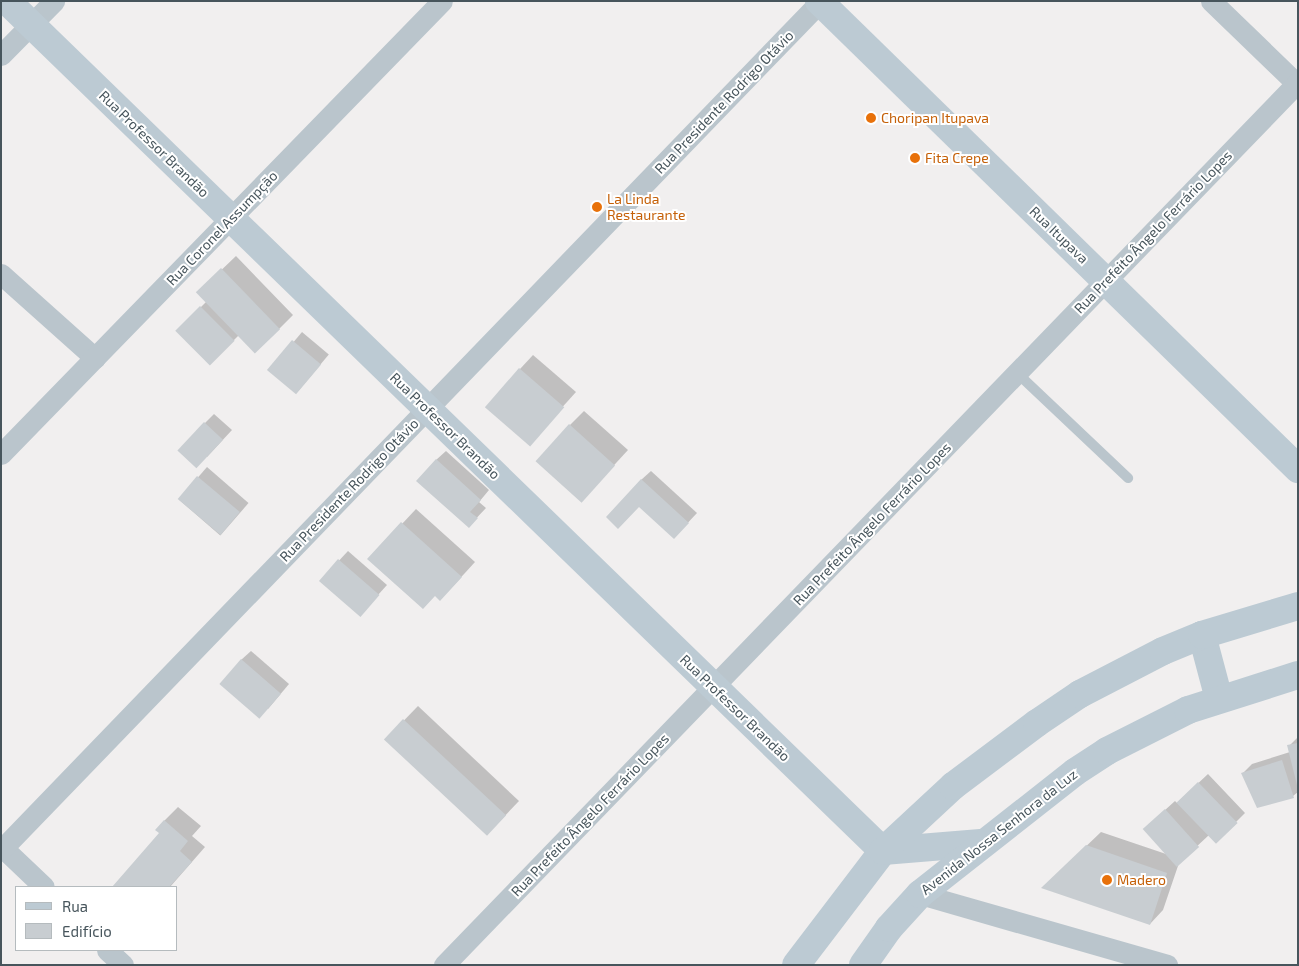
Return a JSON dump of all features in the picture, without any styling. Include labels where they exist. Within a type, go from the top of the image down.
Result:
[{"type":"main road","name":"Rua Professor Brandão","points":[[7,1],[883,851]]},
{"type":"main road","name":"Rua Itupava","points":[[820,2],[1298,469]]},
{"type":"main road","points":[[796,965],[883,851],[953,786],[1037,722],[1132,665],[1202,635],[1298,606]]},
{"type":"main road","points":[[1202,635],[1219,699]]},
{"type":"main road","name":"Avenida Nossa Senhora da Luz","points":[[863,965],[889,928],[920,894],[1039,797],[1107,751],[1154,726],[1219,699],[1298,674]]},
{"type":"main road","points":[[883,851],[981,843]]},
{"type":"street","points":[[1,55],[54,1]]},
{"type":"street","name":"Rua Coronel Assumpção","points":[[1,454],[442,1]]},
{"type":"street","points":[[1211,1],[1297,84]]},
{"type":"street","name":"Rua Presidente Rodrigo Otávio","points":[[2,848],[820,2]]},
{"type":"street","name":"Rua Prefeito Ângelo Ferrário Lopes","points":[[444,965],[1297,84]]},
{"type":"street","points":[[1,274],[95,358]]},
{"type":"street","points":[[2,848],[43,886]]},
{"type":"street","points":[[920,894],[1168,965]]},
{"type":"street","points":[[108,951],[123,965]]},
{"type":"lane","points":[[1016,373],[1128,478]]},
{"type":"building","points":[[221,268],[280,329],[255,353],[196,292]]},
{"type":"building","points":[[200,306],[235,341],[210,365],[175,331]]},
{"type":"building","points":[[292,340],[321,364],[296,394],[267,370]]},
{"type":"building","points":[[519,368],[564,407],[530,447],[485,407]]},
{"type":"building","points":[[204,422],[223,440],[196,468],[177,451]]},
{"type":"building","points":[[569,424],[615,465],[582,503],[536,461]]},
{"type":"building","points":[[436,459],[481,500],[470,512],[478,518],[469,528],[416,481]]},
{"type":"building","points":[[197,476],[240,512],[221,535],[178,499]]},
{"type":"building","points":[[641,479],[689,523],[674,539],[639,507],[618,529],[606,517]]},
{"type":"building","points":[[401,522],[462,577],[440,601],[435,596],[423,609],[367,559]]},
{"type":"building","points":[[338,559],[380,595],[360,617],[319,581]]},
{"type":"building","points":[[241,659],[281,694],[259,719],[219,684]]},
{"type":"building","points":[[403,719],[506,815],[487,836],[384,739]]},
{"type":"building","points":[[1298,743],[1298,785],[1297,785],[1287,745]]},
{"type":"building","points":[[1282,760],[1294,798],[1257,808],[1241,773]]},
{"type":"building","points":[[1198,782],[1238,823],[1216,844],[1176,803]]},
{"type":"building","points":[[1165,809],[1199,847],[1177,867],[1143,829]]},
{"type":"building","points":[[164,820],[188,841],[180,851],[192,862],[170,886],[113,886],[159,833],[155,830]]},
{"type":"building","name":"Madero","points":[[1086,845],[1167,873],[1150,925],[1041,888]]},
{"type":"place","name":"Choripan Itupava","points":[[871,118]]},
{"type":"place","name":"Fita Crepe","points":[[915,158]]},
{"type":"place","name":"La Linda Restaurante","points":[[597,207]]},
{"type":"place","name":"Madero","points":[[1107,880]]}]
